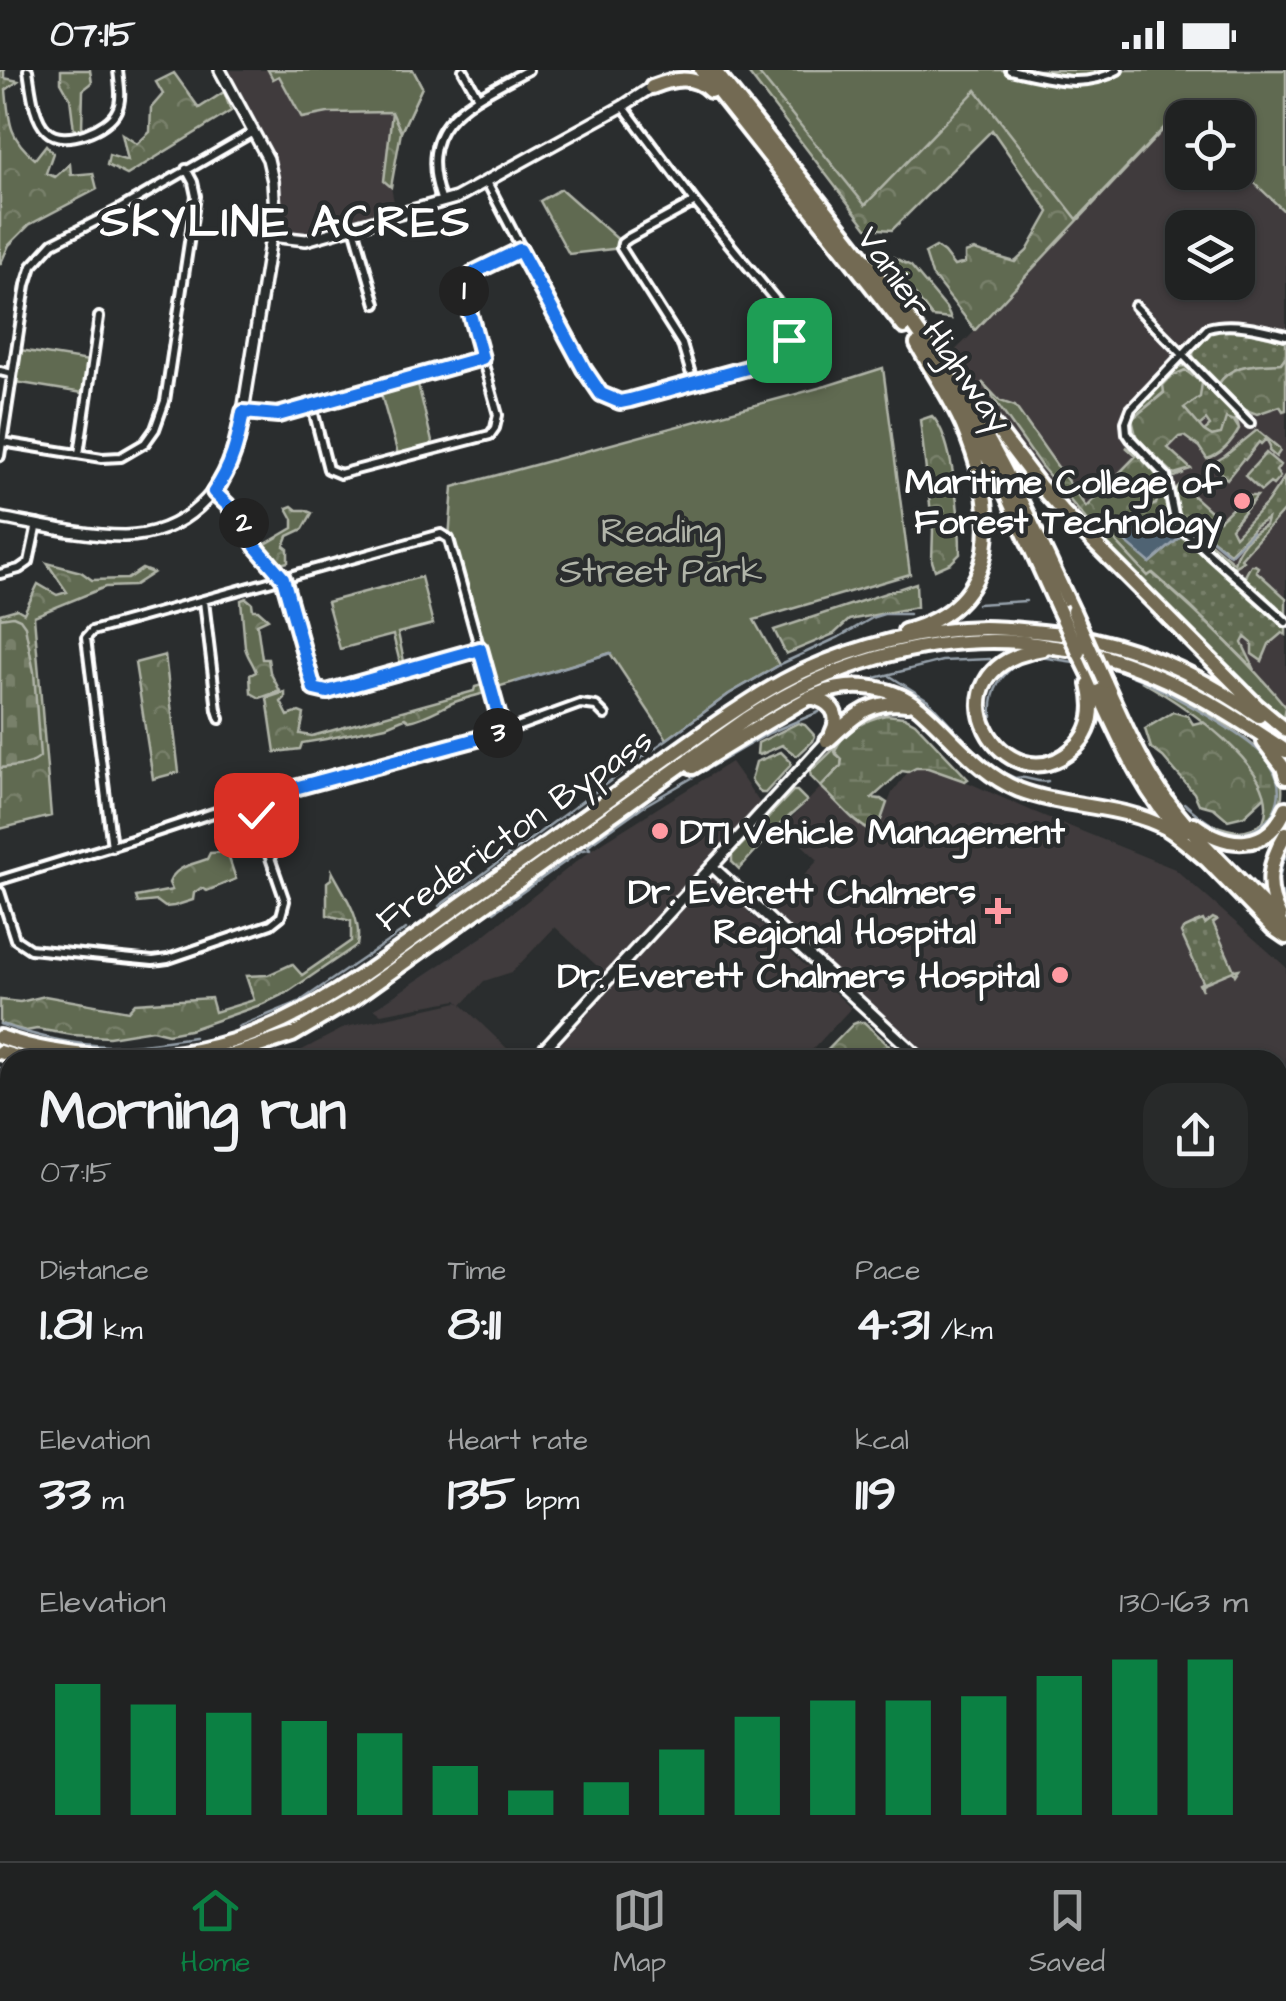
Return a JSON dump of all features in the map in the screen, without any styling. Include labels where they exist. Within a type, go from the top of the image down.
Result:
[{"type":"highway","name":"Vanier Highway","points":[[700,70],[917,344],[999,478],[1066,610],[1066,646],[1095,680],[1174,808],[1286,932]]},
{"type":"highway","name":"Vanier Highway","points":[[714,70],[900,306],[989,440],[1147,788],[1174,826],[1273,928],[1286,932]]},
{"type":"highway","points":[[652,88],[674,80],[704,84],[746,126]]},
{"type":"highway","points":[[900,306],[1040,486],[1114,565],[1286,732]]},
{"type":"highway","points":[[803,671],[864,643],[934,620],[966,594],[984,560],[987,518],[975,460],[962,424],[917,344]]},
{"type":"highway","name":"Fredericton Bypass","points":[[204,1050],[277,1026],[345,986],[711,726],[803,671],[919,635],[983,628],[1066,646]]},
{"type":"highway","points":[[1091,639],[1181,668],[1286,732]]},
{"type":"highway","name":"Fredericton Bypass","points":[[246,1050],[292,1034],[350,1001],[771,703],[845,668],[899,651],[990,642],[1066,646]]},
{"type":"highway","points":[[1066,646],[1027,652],[1006,660],[987,680],[980,698],[981,720],[988,736],[1002,752],[1020,762],[1053,760],[1082,740],[1092,718],[1095,680]]},
{"type":"highway","points":[[1098,655],[1161,676],[1236,717],[1286,752]]},
{"type":"highway","points":[[632,802],[810,697],[837,688],[867,687],[897,694],[921,708],[999,781],[1032,794],[1153,822],[1178,836],[1208,861]]},
{"type":"highway","points":[[810,697],[834,709],[836,723],[828,741]]},
{"type":"highway","points":[[828,741],[868,708],[883,702],[921,708]]},
{"type":"highway","points":[[1236,717],[1269,747],[1286,777]]},
{"type":"highway","points":[[1174,808],[1218,839],[1249,842],[1274,829],[1286,808]]},
{"type":"highway","points":[[1286,833],[1274,855],[1268,882],[1286,932]]},
{"type":"highway","name":"Fredericton Bypass","points":[[0,1038],[45,1050]]},
{"type":"street","points":[[28,70],[43,126],[60,139],[102,125],[117,112],[118,70]]},
{"type":"street","points":[[0,518],[106,534],[142,534],[194,512],[222,481],[235,452],[243,412],[275,212],[274,181],[268,159],[220,70]]},
{"type":"street","points":[[463,70],[478,97]]},
{"type":"street","points":[[442,203],[433,172],[436,146],[450,119],[478,97],[528,70]]},
{"type":"street","points":[[1010,70],[1082,82],[1118,70]]},
{"type":"street","points":[[270,236],[306,240],[442,203],[487,182],[652,88]]},
{"type":"street","points":[[487,182],[520,250],[601,394],[620,402],[773,361],[787,348],[790,331],[782,308],[623,106]]},
{"type":"street","points":[[0,456],[26,286],[39,257],[53,244],[254,131]]},
{"type":"street","points":[[2,442],[102,458],[120,457],[145,444],[156,429],[165,401],[196,196],[186,169]]},
{"type":"street","points":[[693,382],[682,344],[621,248],[628,238],[695,202]]},
{"type":"street","points":[[354,227],[376,304]]},
{"type":"street","points":[[312,406],[328,468],[340,474],[490,435],[498,415],[462,285],[475,272],[520,250]]},
{"type":"street","points":[[1136,306],[1250,423]]},
{"type":"street","points":[[78,454],[99,317]]},
{"type":"street","points":[[1286,335],[1231,326],[1215,326],[1200,334],[1130,409],[1126,428],[1166,476],[1174,516],[1180,526],[1286,622]]},
{"type":"street","points":[[243,412],[278,415],[482,358]]},
{"type":"street","points":[[0,371],[12,374]]},
{"type":"street","points":[[214,492],[239,516],[256,547],[283,578],[317,691],[327,692],[480,649]]},
{"type":"street","points":[[0,574],[29,562],[37,524]]},
{"type":"street","points":[[112,846],[86,638],[92,631],[441,534],[449,540],[503,732]]},
{"type":"street","points":[[204,600],[220,719]]},
{"type":"street","points":[[0,880],[250,800],[503,732],[580,704],[596,706],[605,715]]},
{"type":"street","points":[[543,1050],[828,741]]},
{"type":"street","points":[[0,892],[15,939],[30,949],[152,961],[271,924],[281,916],[285,901],[250,800]]},
{"type":"street","points":[[713,867],[911,1050]]},
{"type":"shaded area","points":[[220,70],[268,70],[273,78],[279,76],[302,118],[328,113],[392,112],[401,132],[391,187],[397,216],[306,240],[270,236],[273,181],[258,137]]},
{"type":"shaded area","points":[[1165,129],[1165,190],[1255,190],[1255,177],[1286,205],[1286,730],[1040,486],[944,361]]},
{"type":"shaded area","points":[[731,762],[765,810],[610,978],[555,927],[512,972],[484,981],[462,1005],[509,1050],[302,1050],[346,1027],[461,1004],[457,1000],[381,1014],[374,1009],[482,937],[592,849]]},
{"type":"shaded area","name":"Dr. Everett Chalmers Regional Hospital","points":[[928,768],[965,781],[1175,869],[1286,967],[1286,1050],[911,1050],[766,917],[818,860],[783,827],[821,787],[873,830],[908,772]]},
{"type":"shaded area","points":[[712,878],[851,1008],[812,1050],[554,1050]]},
{"type":"green space","points":[[0,70],[4,70],[4,78],[18,81],[6,90],[10,120],[20,144],[35,159],[46,145],[53,153],[46,173],[55,177],[70,164],[71,175],[93,173],[97,189],[29,225],[9,245],[0,265]]},
{"type":"green space","points":[[61,70],[90,70],[92,83],[83,90],[82,128],[74,130]]},
{"type":"green space","points":[[268,70],[413,70],[422,87],[401,132],[392,112],[328,113],[302,118],[279,76],[273,79]]},
{"type":"green space","points":[[413,70],[422,87],[401,132],[391,187],[384,181],[392,112]]},
{"type":"green space","points":[[746,70],[971,70],[1165,105],[1165,128],[975,330],[932,275],[925,253],[936,247],[954,266],[965,263],[965,253],[974,250],[1015,262],[1027,251],[1049,212],[992,130],[892,230],[867,228]]},
{"type":"green space","points":[[756,70],[1286,70],[1286,213],[1255,183],[1255,100],[1165,100],[1165,127],[1077,219],[976,90],[865,205]]},
{"type":"green space","points":[[174,73],[199,108],[224,92],[231,111],[127,175],[107,165],[109,155],[128,161],[122,134],[137,144],[150,132],[151,108],[163,94],[156,82]]},
{"type":"green space","points":[[561,189],[622,243],[621,248],[569,254],[540,201]]},
{"type":"green space","points":[[893,257],[911,266],[951,319],[932,317],[889,260]]},
{"type":"green space","points":[[1220,329],[1286,341],[1286,356],[1281,363],[1237,368],[1214,385],[1193,354],[1201,340]]},
{"type":"green space","points":[[20,350],[89,361],[83,393],[15,382]]},
{"type":"green space","points":[[1286,356],[1286,410],[1280,406],[1257,414],[1243,409],[1218,385],[1237,368],[1281,363]]},
{"type":"green space","points":[[1184,366],[1218,393],[1239,429],[1234,421],[1221,434],[1212,436],[1204,431],[1210,426],[1206,420],[1199,426],[1164,392],[1132,419],[1133,427],[1173,474],[1184,473],[1175,477],[1168,475],[1135,438],[1129,422],[1132,413],[1175,367]]},
{"type":"green space","name":"Reading Street Park","points":[[883,368],[910,574],[754,620],[779,665],[729,694],[667,739],[610,653],[491,689],[449,539],[453,487]]},
{"type":"green space","points":[[1185,370],[1202,383],[1200,397],[1184,408],[1204,431],[1212,436],[1221,434],[1226,418],[1239,429],[1226,447],[1207,459],[1199,447],[1184,436],[1179,437],[1168,448],[1191,469],[1174,474],[1137,439],[1132,419],[1164,393],[1163,385],[1172,376]]},
{"type":"green space","points":[[416,376],[434,450],[399,458],[379,387]]},
{"type":"green space","points":[[982,382],[1000,401],[1015,406],[1086,507],[1136,456],[1126,447],[1148,463],[1159,486],[1156,504],[1112,535],[1148,576],[1152,573],[1255,671],[1286,707],[1284,717],[1133,575],[1041,466]]},
{"type":"green space","points":[[932,416],[940,427],[951,461],[960,554],[935,570],[920,420]]},
{"type":"green space","points":[[1257,430],[1279,448],[1276,457],[1269,451],[1266,439],[1227,479],[1214,467],[1209,471],[1205,468],[1225,456]]},
{"type":"green space","points":[[1266,453],[1280,465],[1276,471],[1280,477],[1261,491],[1245,476]]},
{"type":"green space","points":[[1156,472],[1179,531],[1165,531],[1143,522],[1124,535],[1150,563],[1183,535],[1286,625],[1286,635],[1282,633],[1269,644],[1262,661],[1252,654],[1252,643],[1245,637],[1242,643],[1255,670],[1153,573],[1148,576],[1112,534],[1161,495]]},
{"type":"green space","points":[[1284,478],[1286,508],[1241,558],[1243,561],[1234,566],[1223,564],[1213,555],[1189,530],[1191,527],[1234,563],[1242,546],[1265,526],[1267,519],[1230,553],[1183,517],[1184,526],[1175,510],[1172,492],[1180,485],[1189,486],[1193,490],[1190,493],[1220,520],[1238,503],[1236,499],[1257,496],[1231,528],[1235,536],[1267,503]]},
{"type":"green space","points":[[287,508],[312,513],[303,529],[288,536],[284,546],[288,549],[288,562],[280,564],[264,545],[293,528]]},
{"type":"green space","points":[[47,563],[81,572],[92,580],[127,579],[142,569],[153,573],[133,586],[105,587],[34,616],[51,816],[0,829],[0,768],[28,764],[5,617],[0,618],[0,614],[17,609],[24,613],[38,584],[57,595],[67,592]]},
{"type":"green space","points":[[1251,565],[1258,567],[1256,571],[1286,598],[1286,618],[1251,588],[1245,576]]},
{"type":"green space","points":[[421,577],[433,624],[398,633],[405,666],[401,667],[393,635],[340,649],[327,602]]},
{"type":"green space","points":[[916,583],[917,607],[849,620],[834,634],[786,654],[774,630]]},
{"type":"green space","points":[[246,598],[253,610],[268,619],[257,624],[262,659],[268,659],[280,691],[260,698],[251,693],[250,675],[256,672],[245,647],[241,600]]},
{"type":"green space","points":[[13,616],[25,626],[34,672],[40,757],[27,764],[0,768],[0,618]]},
{"type":"green space","points":[[165,655],[179,772],[153,779],[135,663]]},
{"type":"green space","points":[[1141,681],[1200,709],[1263,755],[1282,786],[1277,811],[1269,821],[1248,832],[1235,833],[1211,824],[1237,831],[1263,822],[1266,802],[1258,780],[1243,759],[1201,720]]},
{"type":"green space","points":[[482,685],[484,693],[420,718],[405,718],[386,726],[302,743],[300,749],[275,752],[267,698],[285,692],[281,702],[288,716],[304,714],[300,734],[312,736],[474,691]]},
{"type":"green space","points":[[1173,712],[1188,716],[1193,724],[1217,727],[1260,773],[1268,794],[1244,816],[1228,820],[1214,808],[1199,804],[1194,793],[1151,748],[1145,729]]},
{"type":"green space","points":[[886,715],[915,723],[968,779],[928,768],[902,771],[872,798],[887,803],[881,820],[871,831],[821,787],[841,766],[842,759],[835,752],[843,738],[863,723]]},
{"type":"green space","points":[[798,723],[815,736],[797,756],[782,745],[757,754],[758,743]]},
{"type":"green space","points":[[835,748],[842,759],[841,766],[821,787],[810,772]]},
{"type":"green space","points":[[781,752],[791,762],[790,766],[761,793],[751,780],[756,762]]},
{"type":"green space","points":[[793,791],[807,801],[739,869],[732,862],[732,855]]},
{"type":"green space","points":[[227,852],[236,879],[207,891],[201,888],[194,893],[193,900],[174,906],[165,907],[157,901],[138,903],[136,897],[172,890],[169,883],[180,870],[207,859],[210,853]]},
{"type":"green space","points":[[332,871],[355,916],[357,945],[288,992],[263,1004],[168,1034],[152,1030],[109,1037],[72,1035],[0,1024],[0,1000],[20,1002],[45,996],[128,1011],[135,1003],[211,998],[215,1012],[254,1000],[246,976],[268,975],[292,964],[302,975],[351,941],[351,921],[327,915],[327,882]]},
{"type":"green space","points":[[1213,918],[1234,970],[1239,969],[1235,975],[1233,971],[1202,984],[1202,990],[1199,984],[1203,982],[1181,933],[1195,923],[1203,920],[1205,924]]},
{"type":"green space","points":[[864,1022],[893,1050],[828,1050],[853,1024]]},
{"type":"water","points":[[1143,522],[1183,535],[1150,563],[1123,540],[1123,535]]},
{"type":"waterway","points":[[1181,533],[1191,522],[1230,555],[1252,532]]},
{"type":"waterway","points":[[977,604],[1026,601]]},
{"type":"waterway","points":[[439,906],[729,694],[874,617],[909,614]]},
{"type":"waterway","points":[[516,682],[611,653]]},
{"type":"waterway","points":[[1040,657],[1074,662]]},
{"type":"waterway","points":[[875,678],[942,661],[990,659]]},
{"type":"waterway","points":[[992,716],[998,685],[1019,663]]},
{"type":"waterway","points":[[1104,667],[1161,690],[1231,730],[1261,753],[1277,779],[1279,790],[1274,810],[1251,831],[1224,830],[1184,803]]},
{"type":"waterway","points":[[890,676],[928,700],[975,751],[1000,771],[1015,778],[1048,781]]},
{"type":"waterway","points":[[494,912],[582,850],[590,849],[591,843],[642,807],[769,733],[819,712]]},
{"type":"waterway","points":[[1280,876],[1286,856]]},
{"type":"waterway","points":[[1282,893],[1286,903]]},
{"type":"waterway","points":[[238,1027],[299,1002],[406,929]]},
{"type":"waterway","points":[[0,1024],[53,1039],[108,1046],[194,1037]]},
{"type":"place","name":"Maritime College of Forest Technology","points":[[1242,501]]},
{"type":"place","name":"DTI Vehicle Management","points":[[660,831]]},
{"type":"place","name":"Dr. Everett Chalmers Regional Hospital","points":[[998,911]]},
{"type":"place","name":"Dr. Everett Chalmers Hospital","points":[[1060,975]]},
{"type":"district","name":"SKYLINE ACRES","points":[[286,220]]},
{"type":"route","points":[[256,815],[250,800],[503,732],[480,649],[327,692],[314,689],[283,578],[256,547],[239,516],[214,492],[235,452],[243,412],[278,415],[482,358],[462,285],[475,272],[520,250],[584,369],[601,394],[610,399],[630,400],[773,361],[787,348],[789,340]]}]
